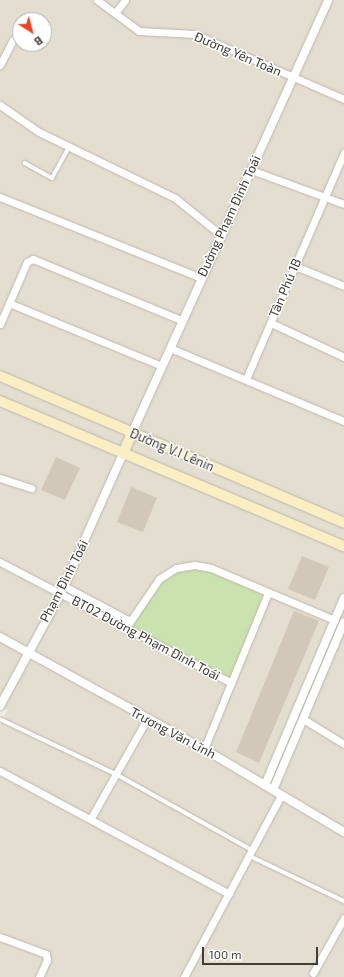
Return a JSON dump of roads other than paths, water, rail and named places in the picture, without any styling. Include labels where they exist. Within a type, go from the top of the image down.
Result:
[{"type":"main road","name":"Đường V.I Lênin","points":[[0,376],[344,523]]},
{"type":"main road","name":"Đường V.I Lênin","points":[[0,401],[344,546]]},
{"type":"main road","points":[[123,454],[132,433]]},
{"type":"street","name":"Đường Yên Toàn","points":[[97,0],[139,31],[195,34],[344,99]]},
{"type":"street","points":[[115,13],[125,0]]},
{"type":"street","name":"Đường Phạm Đình Toái","points":[[132,433],[181,320],[328,0]]},
{"type":"street","points":[[0,64],[12,42]]},
{"type":"street","points":[[0,105],[69,147],[175,198],[221,235]]},
{"type":"street","name":"Tân Phú 1B","points":[[246,379],[344,152]]},
{"type":"street","points":[[251,170],[344,204]]},
{"type":"street","points":[[0,197],[201,278]]},
{"type":"street","points":[[0,324],[27,262],[33,259],[181,320]]},
{"type":"street","points":[[295,266],[344,286]]},
{"type":"street","points":[[9,303],[162,366]]},
{"type":"street","points":[[271,323],[344,357]]},
{"type":"street","points":[[170,348],[344,421]]},
{"type":"street","name":"Phạm Đình Toái","points":[[0,706],[26,653],[62,590],[123,454]]},
{"type":"street","points":[[0,478],[31,488]]},
{"type":"street","points":[[0,562],[62,590]]},
{"type":"street","points":[[125,629],[159,579],[182,566],[211,568],[335,620]]},
{"type":"street","name":"BT02 Đường Phạm Đình Toái","points":[[62,590],[130,621]]},
{"type":"street","name":"BT02 Đường Phạm Đình Toái","points":[[62,590],[125,629],[231,683]]},
{"type":"street","points":[[204,749],[268,593]]},
{"type":"street","points":[[265,785],[344,598]]},
{"type":"street","points":[[273,790],[344,622]]},
{"type":"street","name":"Trương Văn Lĩnh","points":[[0,638],[204,749],[344,832]]},
{"type":"street","points":[[91,818],[147,719]]},
{"type":"street","points":[[303,719],[344,744]]},
{"type":"street","points":[[0,771],[91,818],[230,894]]},
{"type":"street","points":[[184,977],[252,853],[281,795]]},
{"type":"street","points":[[313,973],[341,930],[344,918]]},
{"type":"street","points":[[0,937],[46,954],[47,960],[38,977]]},
{"type":"lane","points":[[25,163],[52,178],[69,147]]},
{"type":"lane","points":[[0,719],[116,774],[252,853],[344,901]]}]
